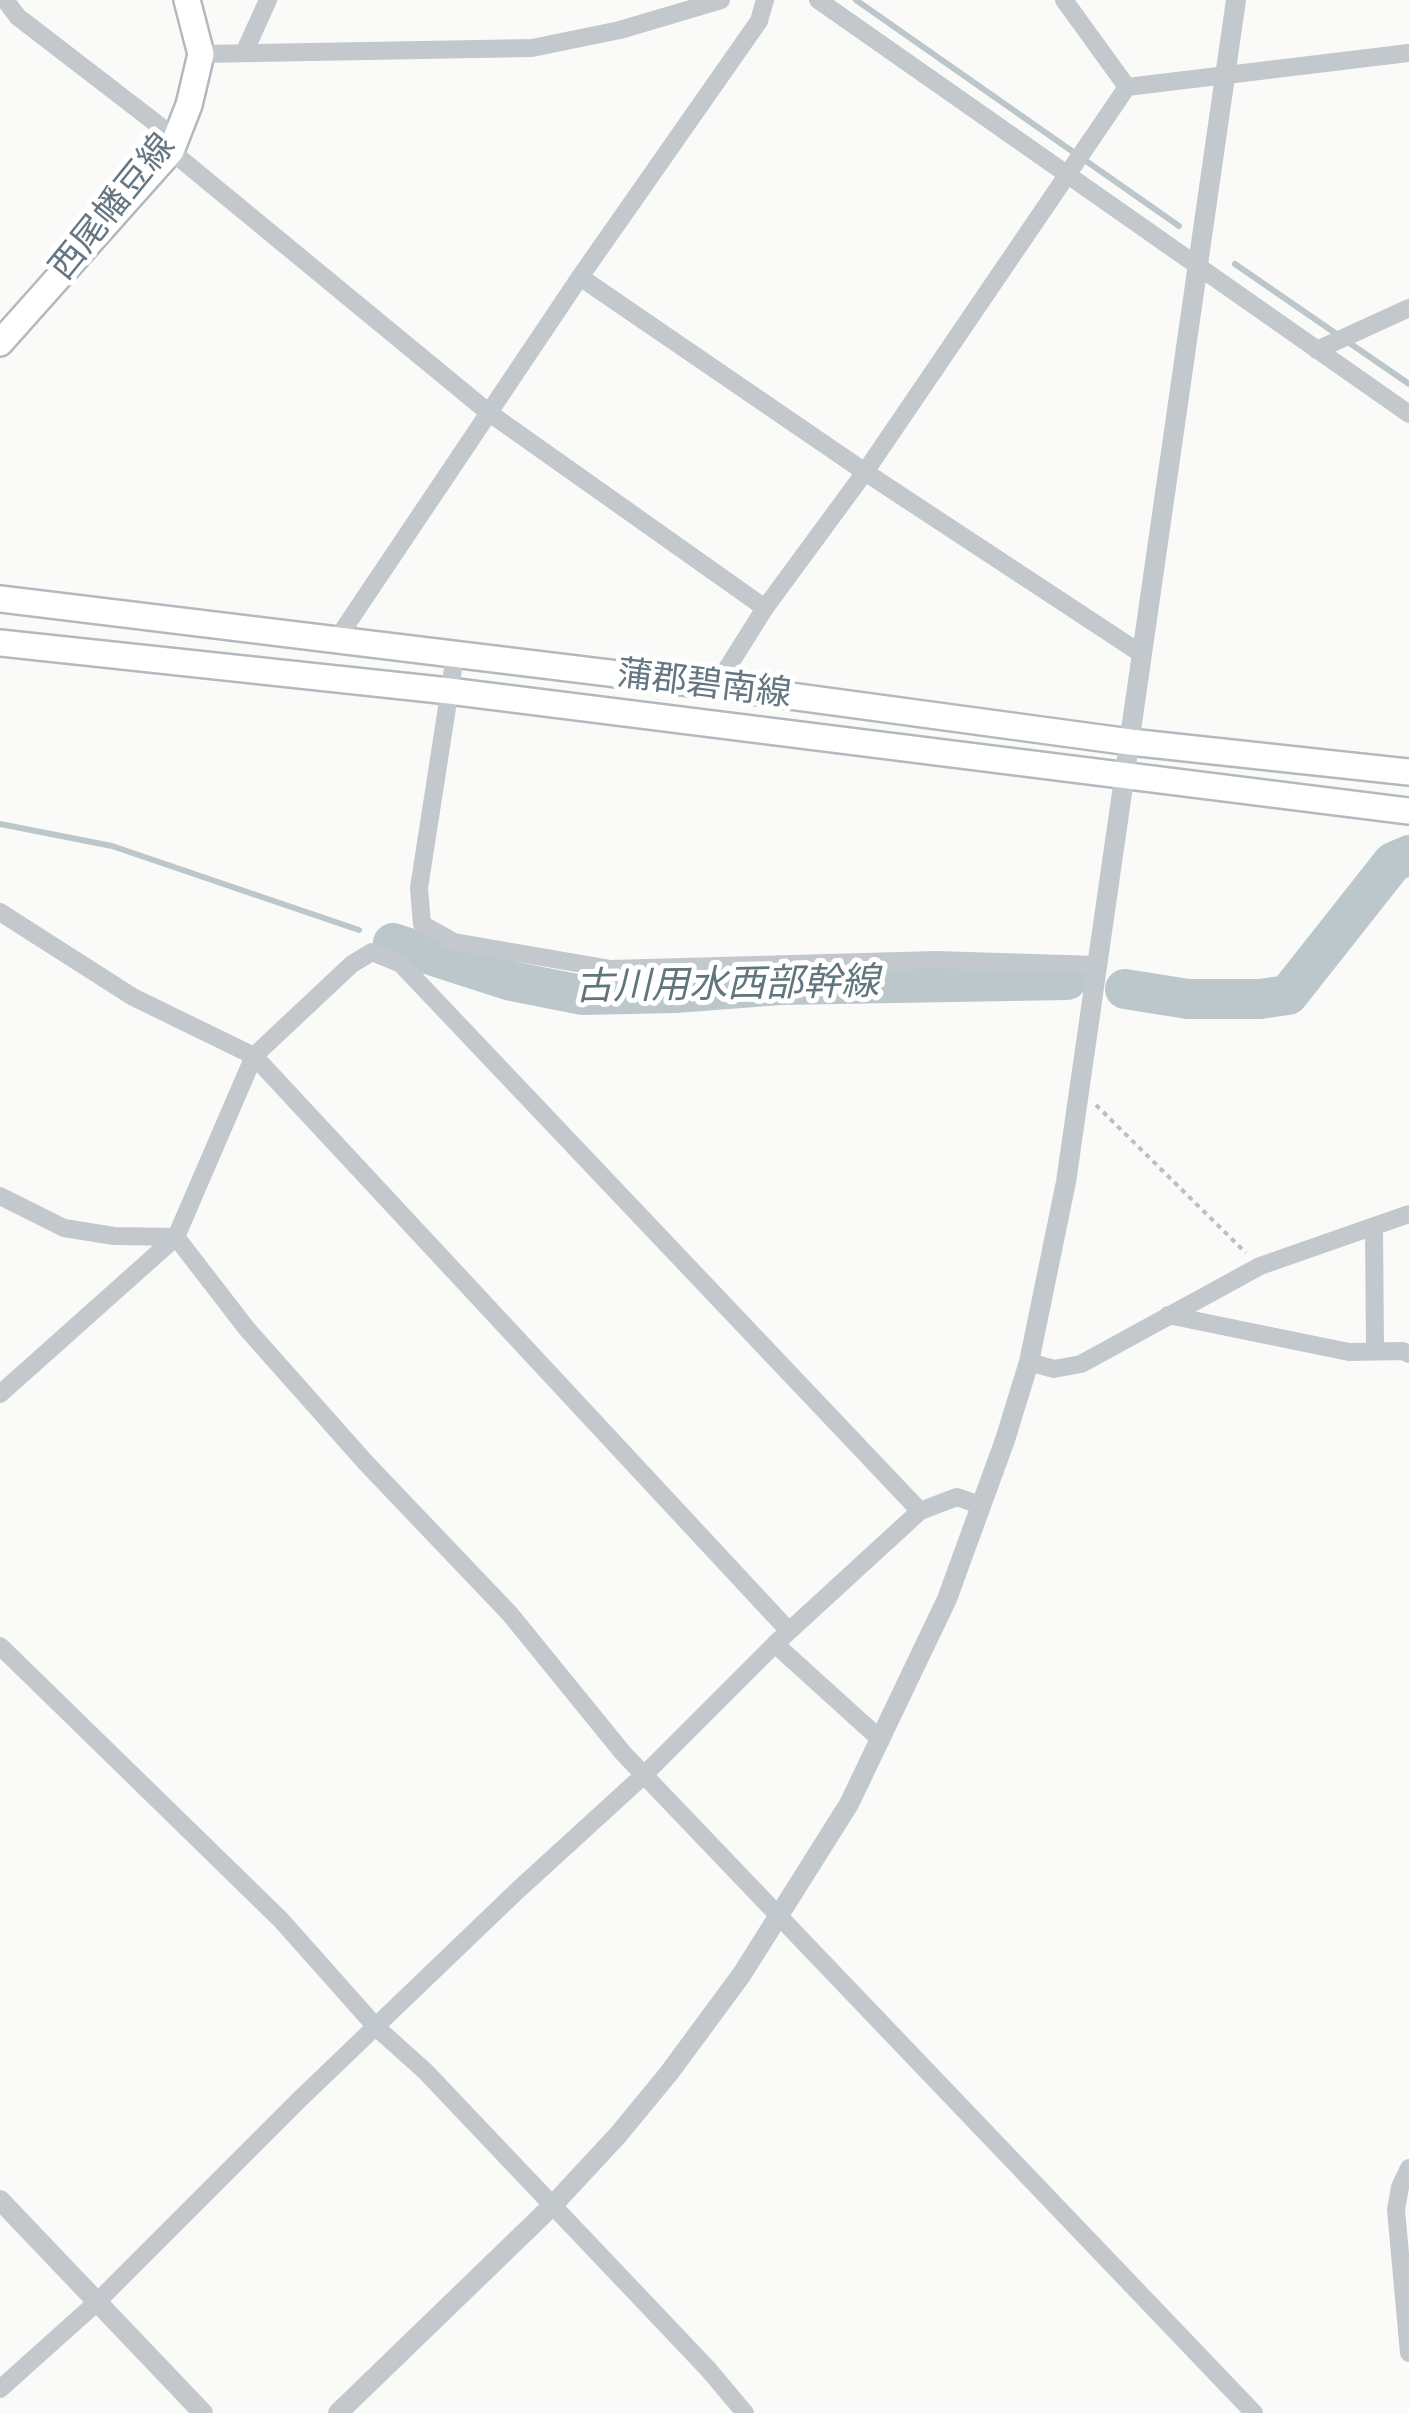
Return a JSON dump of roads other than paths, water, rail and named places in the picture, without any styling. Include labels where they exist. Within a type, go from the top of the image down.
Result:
[{"type":"main road","name":"西尾幡豆線","points":[[1,340],[171,151],[189,105],[200,54],[188,0]]},
{"type":"main road","name":"蒲郡碧南線","points":[[0,598],[716,686],[1130,742],[1409,772]]},
{"type":"main road","name":"蒲郡碧南線","points":[[0,644],[449,691],[1409,811]]},
{"type":"street","points":[[6,0],[18,17],[162,127],[171,151],[488,412],[764,608]]},
{"type":"street","points":[[244,53],[268,0]]},
{"type":"street","points":[[200,54],[532,48],[620,30],[720,0]]},
{"type":"street","points":[[336,639],[488,412],[760,21],[764,0]]},
{"type":"street","points":[[818,0],[1074,164],[1199,267],[1322,348],[1409,414]]},
{"type":"street","points":[[1064,0],[1127,87]]},
{"type":"street","points":[[338,2413],[552,2206],[670,2073],[742,1974],[849,1804],[948,1599],[1029,1362],[1066,1182],[1236,0]]},
{"type":"street","points":[[716,686],[764,608],[865,472],[1127,87],[1407,57]]},
{"type":"street","points":[[580,278],[1140,653]]},
{"type":"street","points":[[1322,348],[1409,308]]},
{"type":"street","points":[[455,656],[419,888],[422,924],[454,942],[611,969],[936,960],[1098,965]]},
{"type":"street","points":[[0,912],[132,997],[254,1056],[782,1638],[881,1740]]},
{"type":"street","points":[[0,1394],[176,1237],[254,1056],[352,964],[372,952],[401,964],[920,1511]]},
{"type":"street","points":[[0,1196],[64,1228],[114,1236],[176,1237]]},
{"type":"street","points":[[1029,1362],[1054,1368],[1081,1364],[1260,1266],[1409,1214]]},
{"type":"street","points":[[1374,1226],[1375,1352]]},
{"type":"street","points":[[176,1237],[247,1329],[366,1463],[510,1614],[623,1753],[1254,2413]]},
{"type":"street","points":[[1168,1316],[1349,1352],[1403,1350],[1409,1354]]},
{"type":"street","points":[[0,2388],[96,2302],[300,2099],[920,1511],[957,1497],[980,1505]]},
{"type":"street","points":[[0,1646],[281,1920],[378,2028],[425,2071],[708,2369],[745,2413]]},
{"type":"street","points":[[1409,2168],[1400,2186],[1396,2210],[1409,2353]]},
{"type":"street","points":[[0,2200],[203,2413]]},
{"type":"waterway","points":[[856,0],[1179,226]]},
{"type":"waterway","points":[[1235,264],[1409,384]]},
{"type":"waterway","name":"古川用水西部幹線","points":[[0,824],[112,846],[359,930]]},
{"type":"waterway","name":"古川用水西部幹線","points":[[1125,989],[1188,999],[1288,995],[1393,862],[1409,855]]},
{"type":"waterway","name":"古川用水西部幹線","points":[[393,943],[511,981],[582,995],[780,985],[1067,980]]}]
